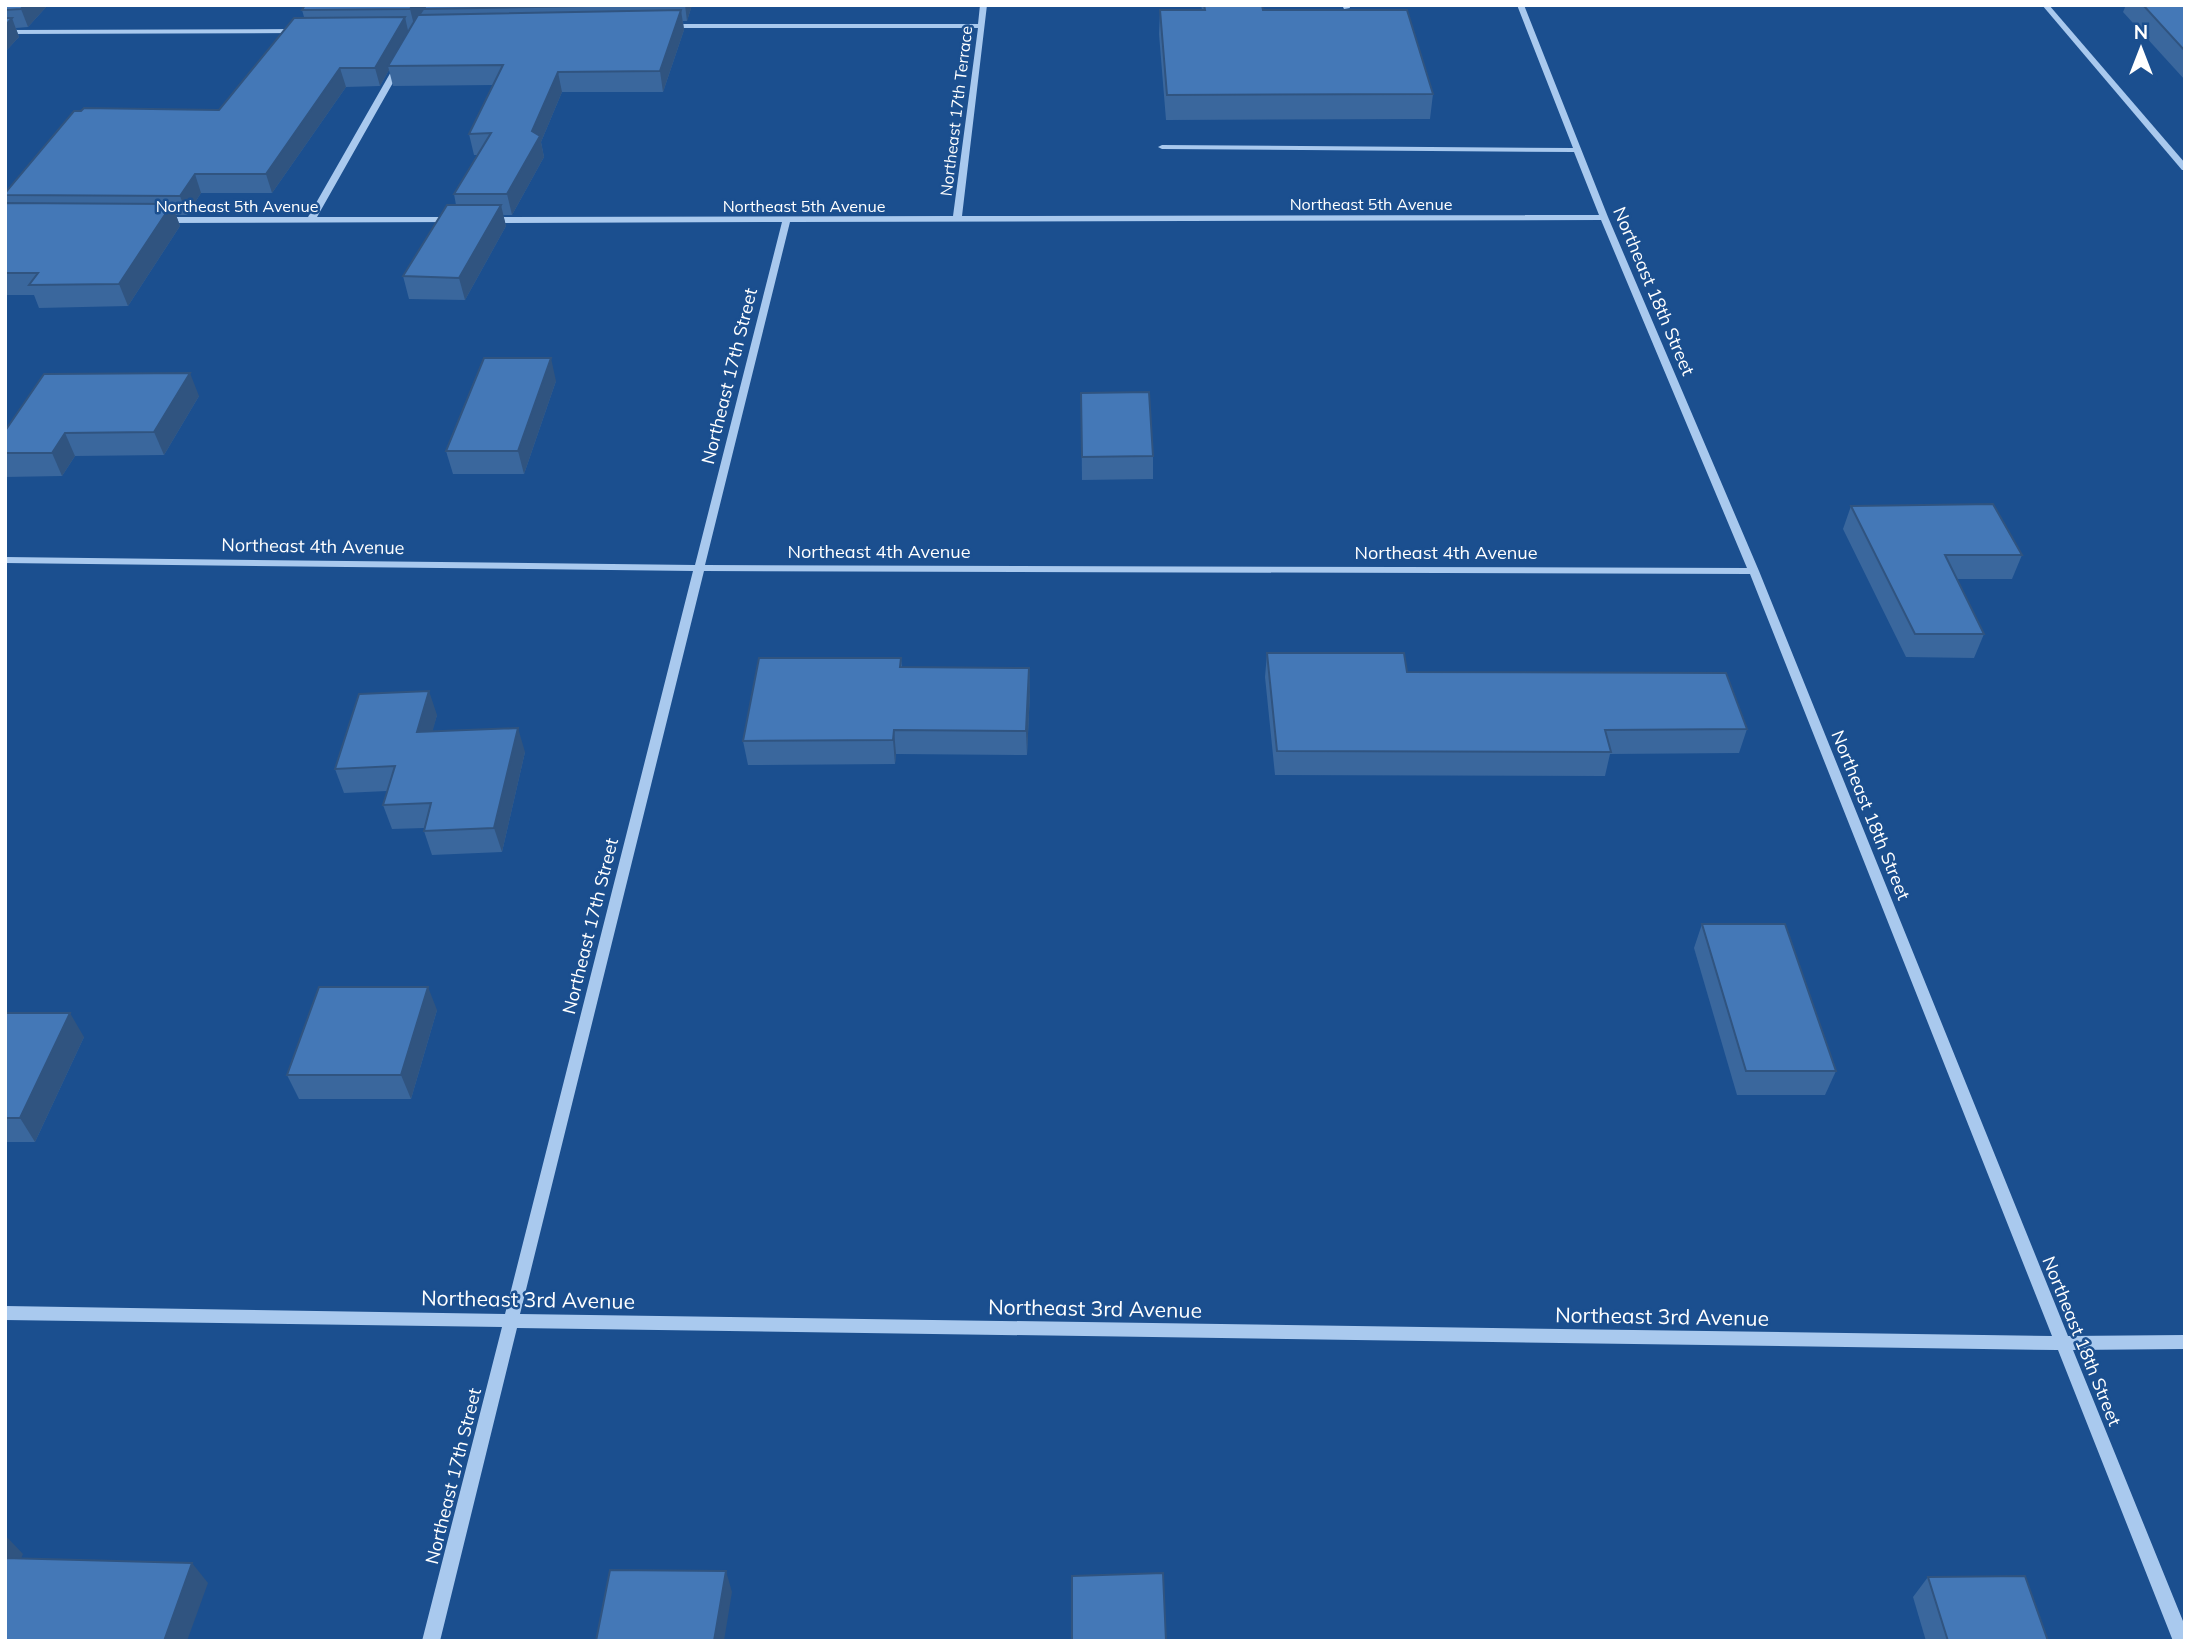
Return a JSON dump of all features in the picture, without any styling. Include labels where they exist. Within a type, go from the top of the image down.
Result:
[{"type":"street","name":"Northeast 17th Terrace","points":[[957,220],[984,5]]},
{"type":"street","name":"Northeast 18th Street","points":[[1520,5],[1604,217],[1754,571],[2182,1641]]},
{"type":"street","points":[[2045,5],[2185,168]]},
{"type":"street","points":[[654,26],[981,26]]},
{"type":"street","points":[[5,32],[307,31]]},
{"type":"street","points":[[311,220],[405,54]]},
{"type":"street","points":[[1162,147],[1577,150]]},
{"type":"street","name":"Northeast 5th Avenue","points":[[479,220],[1604,217]]},
{"type":"street","name":"Northeast 5th Avenue","points":[[158,220],[465,220]]},
{"type":"street","name":"Northeast 17th Street","points":[[431,1641],[509,1320],[786,221]]},
{"type":"street","name":"Northeast 4th Avenue","points":[[5,560],[699,568],[1754,571]]},
{"type":"street","name":"Northeast 3rd Avenue","points":[[5,1313],[2064,1343],[2185,1342]]},
{"type":"building","points":[[5,5],[24,5],[21,9],[5,10]]},
{"type":"building","points":[[305,5],[413,5],[410,9],[302,10]]},
{"type":"building","points":[[426,5],[645,5],[424,9]]},
{"type":"building","points":[[1204,5],[1262,5],[1263,10],[1407,10],[1433,94],[1167,95],[1160,10],[1205,10]]},
{"type":"building","points":[[2143,5],[2185,5],[2185,51]]},
{"type":"building","points":[[681,10],[660,71],[558,72],[532,131],[540,136],[507,194],[454,194],[491,133],[469,134],[503,65],[388,66],[418,15]]},
{"type":"building","points":[[405,17],[375,68],[340,68],[266,174],[195,174],[180,196],[5,195],[74,111],[84,108],[219,110],[294,18]]},
{"type":"building","points":[[5,203],[172,204],[119,284],[29,285],[38,273],[5,273]]},
{"type":"building","points":[[447,205],[501,205],[459,278],[403,276]]},
{"type":"building","points":[[484,358],[551,358],[518,451],[446,451]]},
{"type":"building","points":[[190,373],[154,432],[65,433],[52,453],[5,453],[5,431],[44,374]]},
{"type":"building","points":[[1149,392],[1153,456],[1082,457],[1081,393]]},
{"type":"building","points":[[1993,504],[2022,555],[1945,555],[1984,634],[1915,634],[1851,506]]},
{"type":"building","points":[[1267,653],[1404,653],[1407,672],[1726,673],[1747,729],[1605,730],[1611,752],[1277,751]]},
{"type":"building","points":[[759,658],[901,658],[900,667],[1029,668],[1026,731],[894,730],[893,740],[743,741]]},
{"type":"building","points":[[429,691],[417,732],[518,728],[494,828],[424,831],[431,803],[383,805],[395,766],[335,769],[359,694]]},
{"type":"building","points":[[1702,924],[1785,924],[1836,1071],[1746,1071]]},
{"type":"building","points":[[319,987],[428,987],[401,1075],[287,1075]]},
{"type":"building","points":[[5,1013],[70,1013],[20,1118],[5,1118]]},
{"type":"building","points":[[5,1558],[192,1563],[164,1641],[5,1641]]},
{"type":"building","points":[[610,1570],[726,1571],[714,1641],[596,1641]]},
{"type":"building","points":[[1163,1573],[1166,1641],[1072,1641],[1072,1576]]},
{"type":"building","points":[[2025,1576],[2048,1641],[1948,1641],[1928,1577]]}]
